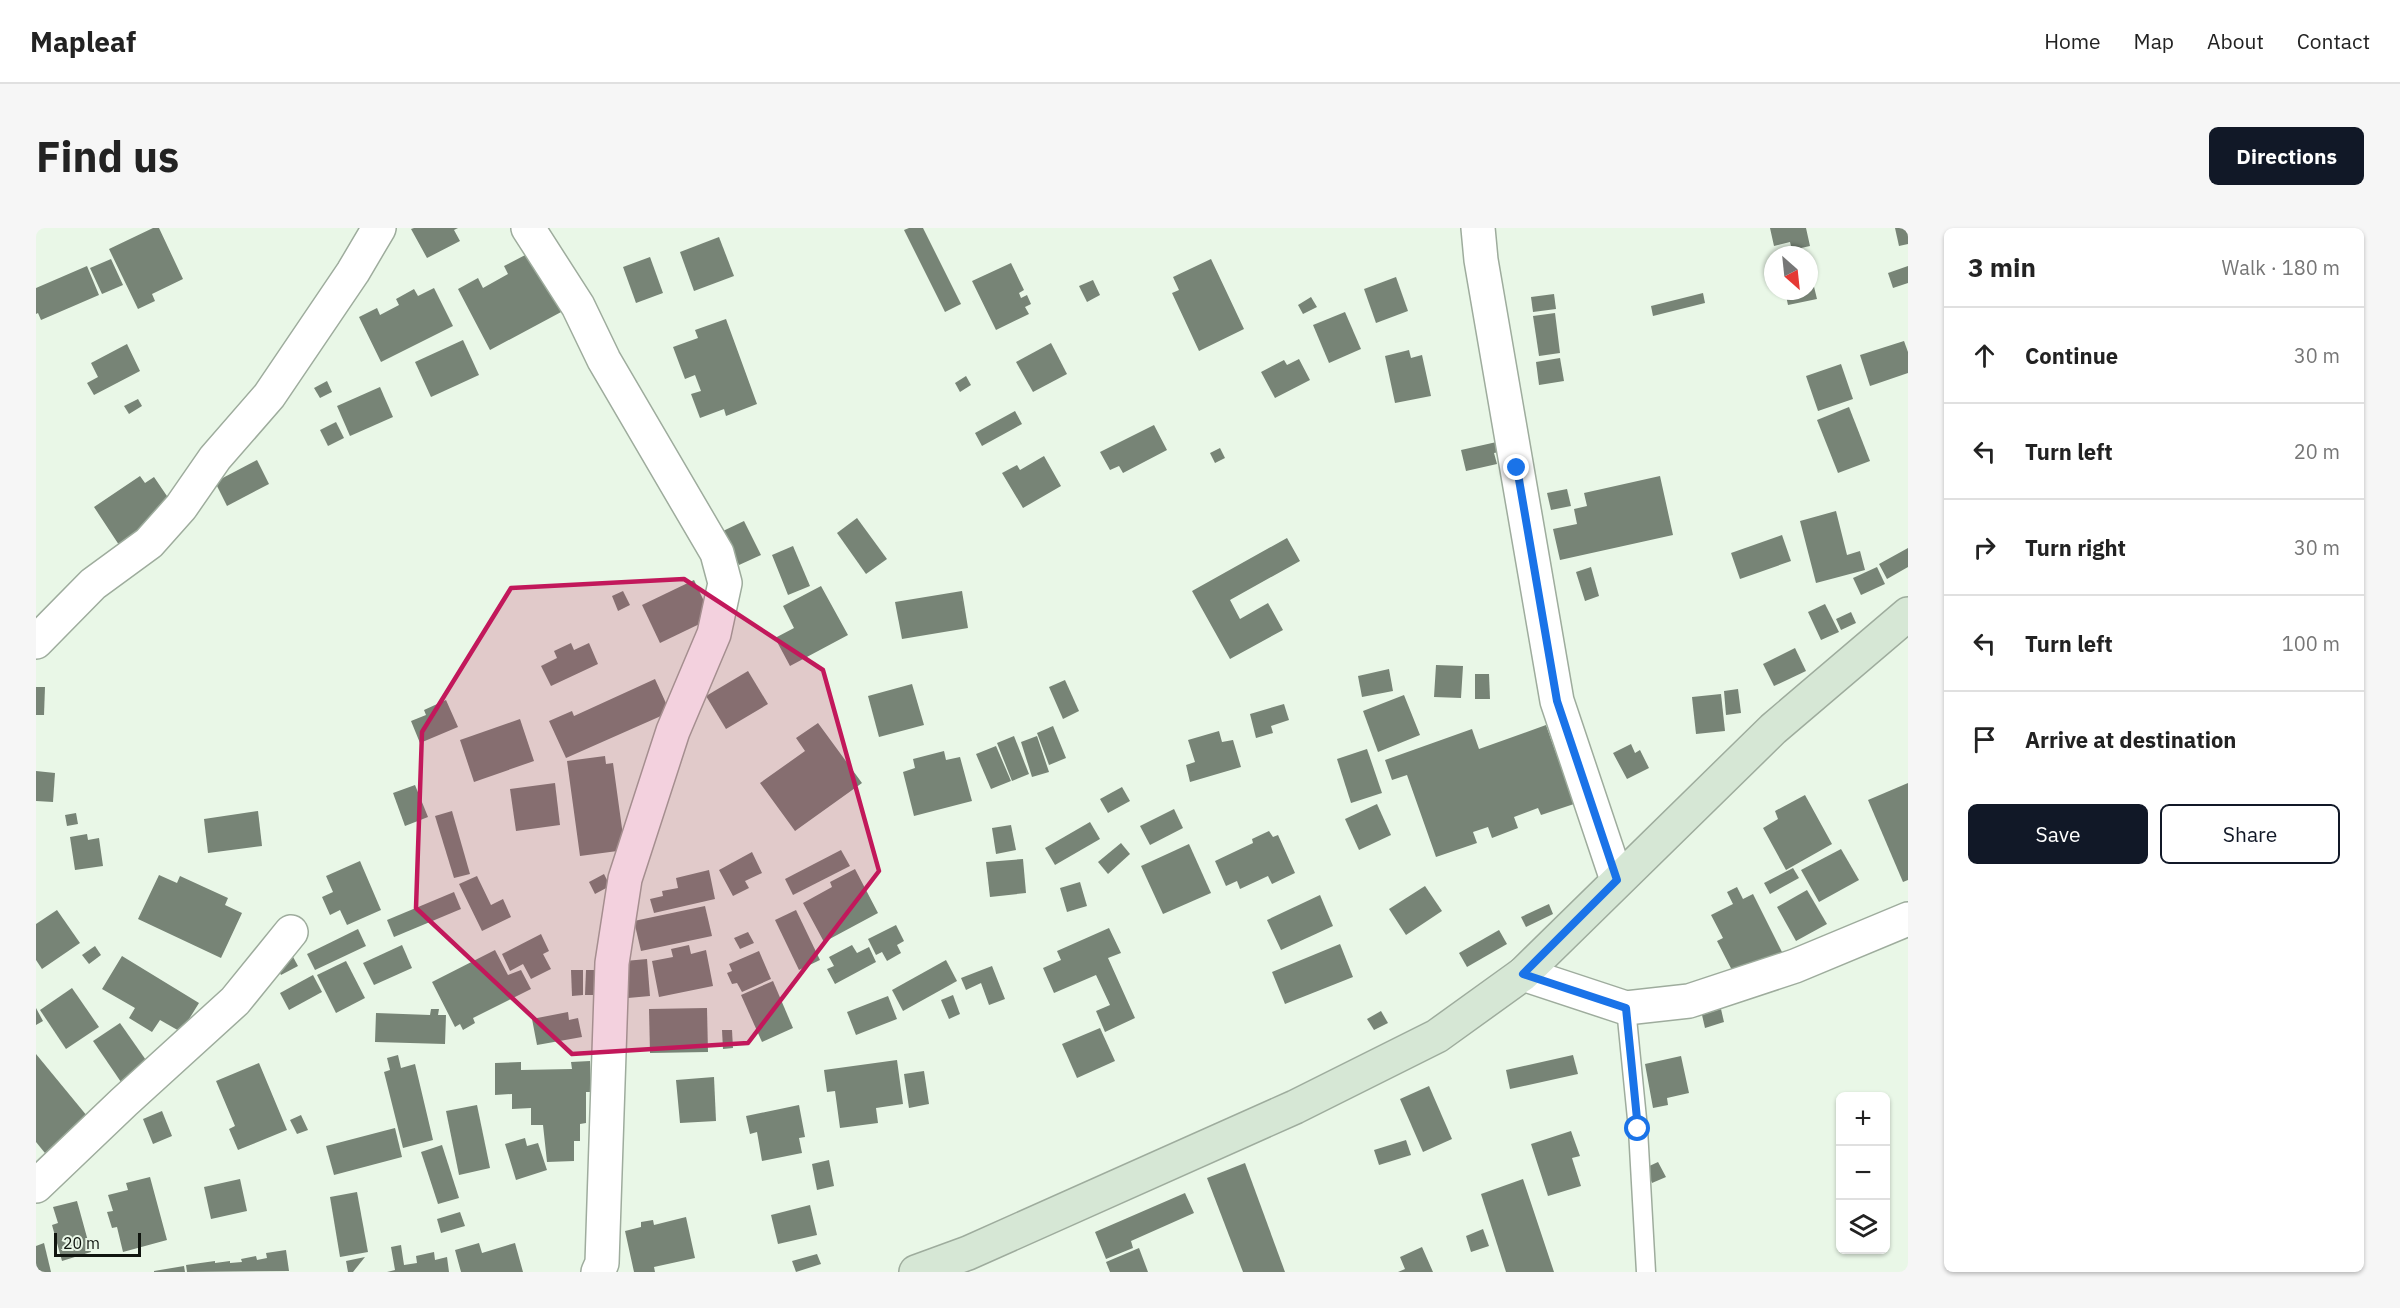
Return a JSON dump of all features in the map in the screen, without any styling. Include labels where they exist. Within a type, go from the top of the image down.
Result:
[{"type":"street","points":[[36,642],[93,584],[149,543],[181,507],[215,459],[269,396],[353,272],[379,228]]},
{"type":"street","points":[[528,228],[578,306],[604,360],[717,553],[725,583],[714,634],[673,731],[625,879],[612,963],[602,1263],[598,1272]]},
{"type":"street","points":[[1478,228],[1481,260],[1557,701],[1617,880]]},
{"type":"street","points":[[916,1272],[968,1253],[1316,1097],[1437,1036],[1523,974],[1773,729],[1908,614]]},
{"type":"street","points":[[1523,974],[1626,1008],[1689,1001],[1796,966],[1908,919]]},
{"type":"street","points":[[36,1185],[236,1001],[291,932]]},
{"type":"lane","points":[[1626,1008],[1638,1129],[1646,1272]]},
{"type":"highlighted area","points":[[684,579],[823,670],[879,871],[748,1043],[572,1054],[416,908],[422,732],[511,588]]},
{"type":"building","points":[[153,228],[159,228],[183,279],[152,294],[155,301],[138,309],[109,249]]},
{"type":"building","points":[[458,228],[454,230],[460,241],[427,258],[411,229]]},
{"type":"building","points":[[923,228],[961,304],[945,312],[904,230]]},
{"type":"building","points":[[1770,228],[1806,228],[1810,246],[1791,246],[1790,242],[1774,246]]},
{"type":"building","points":[[1895,228],[1908,228],[1908,244],[1899,246]]},
{"type":"building","points":[[719,237],[734,276],[694,291],[680,252]]},
{"type":"building","points":[[531,252],[563,311],[490,350],[458,289],[478,278],[483,288],[508,274],[504,266]]},
{"type":"building","points":[[650,257],[663,293],[636,303],[623,267]]},
{"type":"building","points":[[111,259],[123,285],[102,294],[90,268]]},
{"type":"building","points":[[1211,259],[1244,329],[1199,351],[1172,293],[1179,290],[1173,277]]},
{"type":"building","points":[[1011,263],[1024,290],[1019,293],[1021,298],[1027,295],[1031,304],[1025,307],[1029,314],[996,330],[972,281]]},
{"type":"building","points":[[87,266],[99,295],[41,320],[38,313],[36,314],[36,288]]},
{"type":"building","points":[[1908,266],[1908,283],[1893,288],[1888,273]]},
{"type":"building","points":[[1396,277],[1408,311],[1376,323],[1364,289]]},
{"type":"building","points":[[1093,280],[1100,295],[1087,302],[1079,286]]},
{"type":"building","points":[[434,288],[453,326],[381,362],[359,317],[377,308],[380,315],[399,305],[396,299],[414,289],[418,296]]},
{"type":"building","points":[[1703,293],[1705,303],[1653,316],[1651,306]]},
{"type":"building","points":[[1554,294],[1556,309],[1533,312],[1531,297]]},
{"type":"building","points":[[1311,297],[1317,307],[1303,314],[1298,305]]},
{"type":"building","points":[[1787,300],[1812,300],[1788,305]]},
{"type":"building","points":[[1345,312],[1361,349],[1329,363],[1313,325]]},
{"type":"building","points":[[1555,313],[1560,353],[1539,356],[1533,316]]},
{"type":"building","points":[[726,319],[757,404],[726,416],[724,409],[700,418],[691,394],[701,391],[695,375],[685,379],[673,347],[698,338],[695,330]]},
{"type":"building","points":[[463,340],[479,375],[431,397],[415,362]]},
{"type":"building","points":[[1904,341],[1908,352],[1908,373],[1870,386],[1860,355]]},
{"type":"building","points":[[1051,343],[1067,374],[1033,392],[1016,362]]},
{"type":"building","points":[[127,344],[140,371],[94,395],[87,383],[98,377],[91,363]]},
{"type":"building","points":[[1409,350],[1411,358],[1422,355],[1431,396],[1395,403],[1385,356]]},
{"type":"building","points":[[1560,358],[1564,381],[1539,385],[1536,362]]},
{"type":"building","points":[[1299,359],[1310,380],[1275,398],[1261,372],[1284,360],[1287,365]]},
{"type":"building","points":[[1841,364],[1853,399],[1818,411],[1806,376]]},
{"type":"building","points":[[966,376],[971,385],[960,392],[955,383]]},
{"type":"building","points":[[327,381],[332,392],[320,398],[314,388]]},
{"type":"building","points":[[380,387],[393,417],[350,436],[337,406]]},
{"type":"building","points":[[138,399],[142,406],[129,414],[124,406]]},
{"type":"building","points":[[1849,407],[1870,461],[1838,473],[1817,420]]},
{"type":"building","points":[[1015,411],[1022,424],[982,446],[975,433]]},
{"type":"building","points":[[336,422],[344,438],[328,446],[320,430]]},
{"type":"building","points":[[1154,425],[1167,450],[1123,473],[1119,466],[1110,470],[1100,452]]},
{"type":"building","points":[[1501,441],[1504,451],[1494,453],[1497,464],[1466,471],[1461,450]]},
{"type":"building","points":[[1220,448],[1225,458],[1215,463],[1210,453]]},
{"type":"building","points":[[1044,456],[1061,486],[1023,508],[1002,473],[1017,465],[1020,470]]},
{"type":"building","points":[[257,460],[269,484],[227,506],[215,482]]},
{"type":"building","points":[[140,476],[145,483],[154,477],[169,499],[160,505],[164,512],[123,551],[94,507]]},
{"type":"building","points":[[1660,476],[1673,535],[1560,560],[1553,529],[1577,524],[1574,509],[1587,506],[1584,493]]},
{"type":"building","points":[[1567,489],[1571,506],[1551,510],[1547,493]]},
{"type":"building","points":[[1836,511],[1847,555],[1860,551],[1865,570],[1816,583],[1800,521]]},
{"type":"building","points":[[857,518],[887,559],[866,574],[837,533]]},
{"type":"building","points":[[744,521],[761,555],[739,565],[723,531]]},
{"type":"building","points":[[1782,535],[1791,561],[1740,579],[1731,553]]},
{"type":"building","points":[[1287,538],[1300,561],[1230,600],[1240,619],[1268,603],[1283,630],[1230,659],[1192,591]]},
{"type":"building","points":[[793,546],[810,586],[788,595],[772,555]]},
{"type":"building","points":[[1908,548],[1908,567],[1887,579],[1879,564]]},
{"type":"building","points":[[1591,567],[1599,596],[1585,601],[1576,572]]},
{"type":"building","points":[[1877,567],[1885,584],[1861,595],[1853,578]]},
{"type":"building","points":[[694,580],[712,618],[660,643],[642,605]]},
{"type":"building","points":[[821,586],[848,635],[790,666],[775,638],[794,628],[783,606]]},
{"type":"building","points":[[623,591],[630,605],[618,611],[612,596]]},
{"type":"building","points":[[962,591],[968,628],[902,639],[895,602]]},
{"type":"building","points":[[1825,604],[1839,632],[1821,640],[1808,612]]},
{"type":"building","points":[[1851,612],[1856,623],[1841,630],[1836,619]]},
{"type":"building","points":[[571,643],[574,650],[589,643],[598,664],[551,686],[541,666],[557,658],[554,651]]},
{"type":"building","points":[[1795,648],[1806,671],[1774,686],[1763,664]]},
{"type":"building","points":[[1436,665],[1463,666],[1461,698],[1434,697]]},
{"type":"building","points":[[1389,669],[1393,691],[1362,697],[1358,676]]},
{"type":"building","points":[[748,671],[768,704],[726,729],[706,696]]},
{"type":"building","points":[[1475,674],[1489,674],[1490,699],[1475,699]]},
{"type":"building","points":[[655,679],[670,712],[566,758],[549,721],[572,711],[574,716]]},
{"type":"building","points":[[1065,680],[1079,711],[1063,719],[1049,687]]},
{"type":"building","points":[[912,684],[924,725],[879,737],[868,696]]},
{"type":"building","points":[[36,687],[45,687],[44,715],[36,715]]},
{"type":"building","points":[[1738,689],[1741,713],[1726,715],[1724,691]]},
{"type":"building","points":[[1721,694],[1725,731],[1696,734],[1692,697]]},
{"type":"building","points":[[1404,695],[1420,735],[1378,752],[1363,711]]},
{"type":"building","points":[[446,700],[458,727],[420,743],[411,721],[426,715],[424,710]]},
{"type":"building","points":[[1284,704],[1289,720],[1271,726],[1273,733],[1256,738],[1250,714]]},
{"type":"building","points":[[520,719],[534,761],[474,782],[460,740]]},
{"type":"building","points":[[818,723],[862,783],[795,831],[760,783],[805,751],[796,738]]},
{"type":"building","points":[[1546,725],[1574,804],[1541,815],[1538,808],[1514,817],[1518,828],[1492,838],[1488,827],[1473,832],[1477,843],[1436,857],[1407,775],[1392,780],[1385,760],[1472,729],[1479,749]]},
{"type":"building","points":[[1053,726],[1066,758],[1049,765],[1037,733]]},
{"type":"building","points":[[1219,731],[1222,742],[1233,740],[1241,767],[1190,782],[1186,765],[1195,762],[1188,740]]},
{"type":"building","points":[[1014,736],[1029,774],[1012,781],[997,743]]},
{"type":"building","points":[[1037,736],[1049,772],[1032,777],[1021,742]]},
{"type":"building","points":[[1631,744],[1635,753],[1640,750],[1649,768],[1627,779],[1613,753]]},
{"type":"building","points":[[996,746],[1011,781],[991,789],[976,754]]},
{"type":"building","points":[[1367,749],[1382,793],[1351,803],[1337,759]]},
{"type":"building","points":[[944,751],[946,760],[960,757],[972,801],[914,816],[903,772],[915,768],[913,759]]},
{"type":"building","points":[[605,756],[606,764],[613,763],[625,850],[580,856],[567,761]]},
{"type":"building","points":[[36,771],[55,773],[53,802],[36,801]]},
{"type":"building","points":[[555,783],[560,825],[516,831],[510,789]]},
{"type":"building","points":[[1908,783],[1908,880],[1903,882],[1868,800]]},
{"type":"building","points":[[415,785],[428,817],[405,826],[393,793]]},
{"type":"building","points":[[1122,787],[1130,801],[1108,813],[1100,799]]},
{"type":"building","points":[[1805,795],[1832,844],[1786,870],[1763,828],[1778,819],[1775,811]]},
{"type":"building","points":[[1377,804],[1391,835],[1359,850],[1345,819]]},
{"type":"building","points":[[1174,809],[1183,828],[1150,845],[1140,826]]},
{"type":"building","points":[[258,811],[262,846],[208,853],[204,819]]},
{"type":"building","points":[[452,811],[470,874],[454,878],[435,816]]},
{"type":"building","points":[[76,813],[78,824],[67,826],[65,815]]},
{"type":"building","points":[[1090,822],[1100,839],[1055,865],[1045,848]]},
{"type":"building","points":[[1011,825],[1016,850],[996,854],[992,828]]},
{"type":"building","points":[[1269,831],[1273,837],[1278,835],[1295,873],[1272,884],[1268,876],[1240,889],[1237,881],[1226,886],[1215,861],[1253,843],[1252,839]]},
{"type":"building","points":[[87,834],[88,840],[99,838],[103,866],[75,870],[70,837]]},
{"type":"building","points":[[1121,843],[1130,854],[1108,874],[1098,862]]},
{"type":"building","points":[[1189,844],[1211,893],[1163,914],[1141,866]]},
{"type":"building","points":[[1841,849],[1859,880],[1819,902],[1801,870]]},
{"type":"building","points":[[841,850],[850,866],[793,895],[785,879]]},
{"type":"building","points":[[752,852],[762,873],[745,881],[749,888],[733,896],[719,870]]},
{"type":"building","points":[[1023,859],[1026,893],[990,897],[986,862]]},
{"type":"building","points":[[360,861],[381,910],[347,925],[340,910],[330,915],[322,897],[333,892],[326,876]]},
{"type":"building","points":[[1793,868],[1799,878],[1770,894],[1764,883]]},
{"type":"building","points":[[855,869],[878,913],[824,942],[803,903],[832,887],[830,882]]},
{"type":"building","points":[[709,870],[715,899],[654,913],[650,899],[663,896],[662,891],[678,888],[676,878]]},
{"type":"building","points":[[604,874],[610,886],[595,894],[589,882]]},
{"type":"building","points":[[159,875],[177,883],[180,876],[228,898],[225,905],[242,913],[221,958],[138,919]]},
{"type":"building","points":[[477,876],[491,905],[503,899],[511,917],[482,931],[459,884]]},
{"type":"building","points":[[1080,882],[1087,906],[1067,912],[1060,888]]},
{"type":"building","points":[[1425,886],[1442,911],[1406,935],[1389,909]]},
{"type":"building","points":[[1737,887],[1743,899],[1753,894],[1782,952],[1735,976],[1717,941],[1723,938],[1711,915],[1733,904],[1727,892]]},
{"type":"building","points":[[1807,890],[1827,924],[1796,941],[1777,907]]},
{"type":"building","points":[[454,892],[461,909],[394,937],[387,920]]},
{"type":"building","points":[[1320,895],[1333,926],[1281,950],[1267,920]]},
{"type":"building","points":[[1549,904],[1553,914],[1526,927],[1521,917]]},
{"type":"building","points":[[705,906],[712,936],[641,951],[634,921]]},
{"type":"building","points":[[57,910],[80,943],[42,969],[36,960],[36,924]]},
{"type":"building","points":[[796,910],[820,960],[799,970],[775,920]]},
{"type":"building","points":[[896,925],[904,941],[897,945],[901,953],[887,961],[882,952],[876,955],[868,939]]},
{"type":"building","points":[[1109,928],[1121,953],[1108,958],[1135,1018],[1105,1032],[1096,1011],[1110,1005],[1096,975],[1054,993],[1043,968],[1061,960],[1057,951]]},
{"type":"building","points":[[358,929],[366,946],[315,970],[307,954]]},
{"type":"building","points":[[1499,930],[1507,944],[1467,967],[1459,953]]},
{"type":"building","points":[[748,932],[754,943],[740,949],[734,938]]},
{"type":"building","points":[[541,934],[549,951],[543,954],[551,969],[531,979],[523,964],[510,971],[502,954]]},
{"type":"building","points":[[1340,944],[1353,977],[1285,1004],[1272,972]]},
{"type":"building","points":[[402,945],[412,968],[374,985],[363,963]]},
{"type":"building","points":[[689,945],[691,954],[706,950],[713,986],[659,997],[652,961],[673,957],[671,949]]},
{"type":"building","points":[[852,945],[857,953],[869,947],[876,962],[835,984],[827,969],[834,966],[829,957]]},
{"type":"building","points":[[95,946],[101,955],[89,964],[82,955]]},
{"type":"building","points":[[495,950],[508,975],[521,970],[531,989],[473,1018],[475,1023],[463,1030],[460,1024],[455,1027],[432,982]]},
{"type":"building","points":[[759,951],[771,979],[742,992],[737,983],[732,984],[727,973],[732,971],[729,964]]},
{"type":"building","points":[[292,955],[298,966],[281,975],[275,963]]},
{"type":"building","points":[[122,956],[199,1003],[181,1032],[160,1020],[152,1032],[129,1018],[135,1008],[102,989]]},
{"type":"building","points":[[647,959],[650,996],[628,998],[625,961]]},
{"type":"building","points":[[946,960],[957,981],[903,1011],[892,990]]},
{"type":"building","points":[[346,961],[365,998],[336,1013],[317,975]]},
{"type":"building","points":[[992,966],[1005,999],[989,1005],[981,983],[966,990],[961,978]]},
{"type":"building","points":[[571,970],[583,970],[583,995],[572,996]]},
{"type":"building","points":[[586,970],[598,970],[597,995],[585,995]]},
{"type":"building","points":[[313,975],[322,992],[289,1010],[280,993]]},
{"type":"building","points":[[773,981],[793,1028],[762,1042],[741,995]]},
{"type":"building","points":[[72,988],[99,1027],[66,1049],[40,1010]]},
{"type":"building","points":[[953,995],[960,1014],[949,1019],[941,1000]]},
{"type":"building","points":[[888,996],[897,1019],[856,1035],[847,1012]]},
{"type":"building","points":[[36,1008],[43,1021],[36,1025]]},
{"type":"building","points":[[707,1008],[708,1052],[650,1053],[649,1009]]},
{"type":"building","points":[[431,1009],[439,1009],[438,1015],[446,1015],[445,1044],[375,1042],[376,1013],[430,1015]]},
{"type":"building","points":[[1721,1009],[1724,1022],[1705,1028],[1702,1015]]},
{"type":"building","points":[[1381,1011],[1388,1023],[1374,1030],[1367,1019]]},
{"type":"building","points":[[568,1012],[569,1020],[578,1018],[582,1037],[537,1045],[532,1019]]},
{"type":"building","points":[[120,1023],[148,1063],[121,1082],[93,1041]]},
{"type":"building","points":[[1100,1028],[1115,1061],[1077,1078],[1062,1044]]},
{"type":"building","points":[[722,1030],[732,1030],[733,1048],[723,1049]]},
{"type":"building","points":[[36,1054],[92,1122],[49,1158],[36,1142]]},
{"type":"building","points":[[398,1055],[401,1068],[415,1064],[433,1140],[403,1148],[384,1072],[390,1070],[387,1058]]},
{"type":"building","points":[[1573,1055],[1578,1074],[1510,1089],[1506,1070]]},
{"type":"building","points":[[1681,1056],[1689,1093],[1667,1098],[1668,1105],[1653,1108],[1645,1064]]},
{"type":"building","points":[[897,1060],[903,1104],[876,1108],[878,1123],[840,1128],[835,1091],[827,1092],[824,1070]]},
{"type":"building","points":[[590,1061],[591,1092],[586,1092],[586,1123],[580,1124],[580,1141],[574,1141],[574,1161],[547,1162],[543,1125],[531,1125],[531,1108],[512,1109],[512,1094],[495,1095],[495,1063],[521,1062],[521,1070],[572,1069],[571,1062]]},
{"type":"building","points":[[259,1063],[287,1130],[238,1150],[229,1129],[235,1126],[216,1081]]},
{"type":"building","points":[[924,1071],[929,1104],[909,1108],[904,1074]]},
{"type":"building","points":[[714,1077],[716,1121],[680,1123],[676,1080]]},
{"type":"building","points":[[1429,1086],[1452,1139],[1423,1152],[1400,1099]]},
{"type":"building","points":[[477,1105],[490,1168],[459,1175],[446,1111]]},
{"type":"building","points":[[799,1105],[805,1137],[799,1138],[802,1153],[762,1161],[757,1132],[750,1134],[746,1116]]},
{"type":"building","points":[[162,1111],[172,1136],[153,1144],[143,1119]]},
{"type":"building","points":[[301,1115],[308,1130],[297,1134],[290,1120]]},
{"type":"building","points":[[395,1128],[402,1157],[334,1175],[326,1146]]},
{"type":"building","points":[[1571,1131],[1580,1156],[1572,1158],[1581,1186],[1548,1196],[1531,1144]]},
{"type":"building","points":[[525,1138],[527,1146],[538,1143],[547,1170],[516,1180],[505,1144]]},
{"type":"building","points":[[1406,1140],[1411,1155],[1379,1165],[1374,1150]]},
{"type":"building","points":[[442,1145],[459,1198],[438,1204],[421,1152]]},
{"type":"building","points":[[829,1160],[834,1186],[817,1190],[812,1164]]},
{"type":"building","points":[[1658,1162],[1666,1177],[1652,1183],[1645,1168]]},
{"type":"building","points":[[1245,1163],[1285,1272],[1243,1272],[1207,1178]]},
{"type":"building","points":[[150,1177],[167,1240],[123,1252],[117,1227],[112,1228],[107,1212],[113,1211],[108,1195],[128,1190],[126,1183]]},
{"type":"building","points":[[240,1179],[247,1211],[211,1219],[204,1187]]},
{"type":"building","points":[[1523,1179],[1554,1272],[1506,1272],[1481,1194]]},
{"type":"building","points":[[357,1192],[368,1252],[340,1257],[330,1197]]},
{"type":"building","points":[[1185,1193],[1194,1213],[1131,1241],[1133,1248],[1106,1259],[1095,1232]]},
{"type":"building","points":[[77,1201],[91,1252],[62,1261],[52,1225],[58,1223],[53,1207]]},
{"type":"building","points":[[810,1205],[817,1235],[778,1244],[771,1215]]},
{"type":"building","points":[[460,1212],[465,1226],[441,1233],[437,1219]]},
{"type":"building","points":[[686,1217],[695,1258],[654,1267],[655,1272],[634,1272],[625,1231],[641,1227],[641,1222],[653,1220],[654,1225]]},
{"type":"building","points":[[1483,1229],[1489,1246],[1471,1252],[1466,1236]]},
{"type":"building","points":[[44,1243],[51,1272],[36,1272],[36,1246]]},
{"type":"building","points":[[479,1243],[482,1253],[515,1243],[523,1272],[461,1272],[455,1250]]},
{"type":"building","points":[[401,1245],[404,1265],[417,1263],[416,1256],[434,1252],[435,1260],[447,1257],[449,1272],[387,1272],[395,1270],[391,1247]]},
{"type":"building","points":[[1422,1247],[1433,1272],[1398,1272],[1405,1269],[1400,1257]]},
{"type":"building","points":[[1139,1248],[1148,1272],[1110,1272],[1106,1262]]},
{"type":"building","points":[[286,1250],[289,1271],[187,1272],[186,1265],[215,1261],[215,1263],[242,1262],[241,1259],[256,1256],[257,1260],[267,1258],[266,1253]]},
{"type":"building","points":[[817,1254],[821,1264],[796,1272],[792,1261]]},
{"type":"building","points":[[365,1257],[353,1272],[348,1272],[346,1261]]},
{"type":"building","points":[[184,1266],[185,1272],[154,1272],[154,1271]]},
{"type":"route","points":[[1517,468],[1557,701],[1617,880],[1523,974],[1626,1008],[1638,1129]]}]
